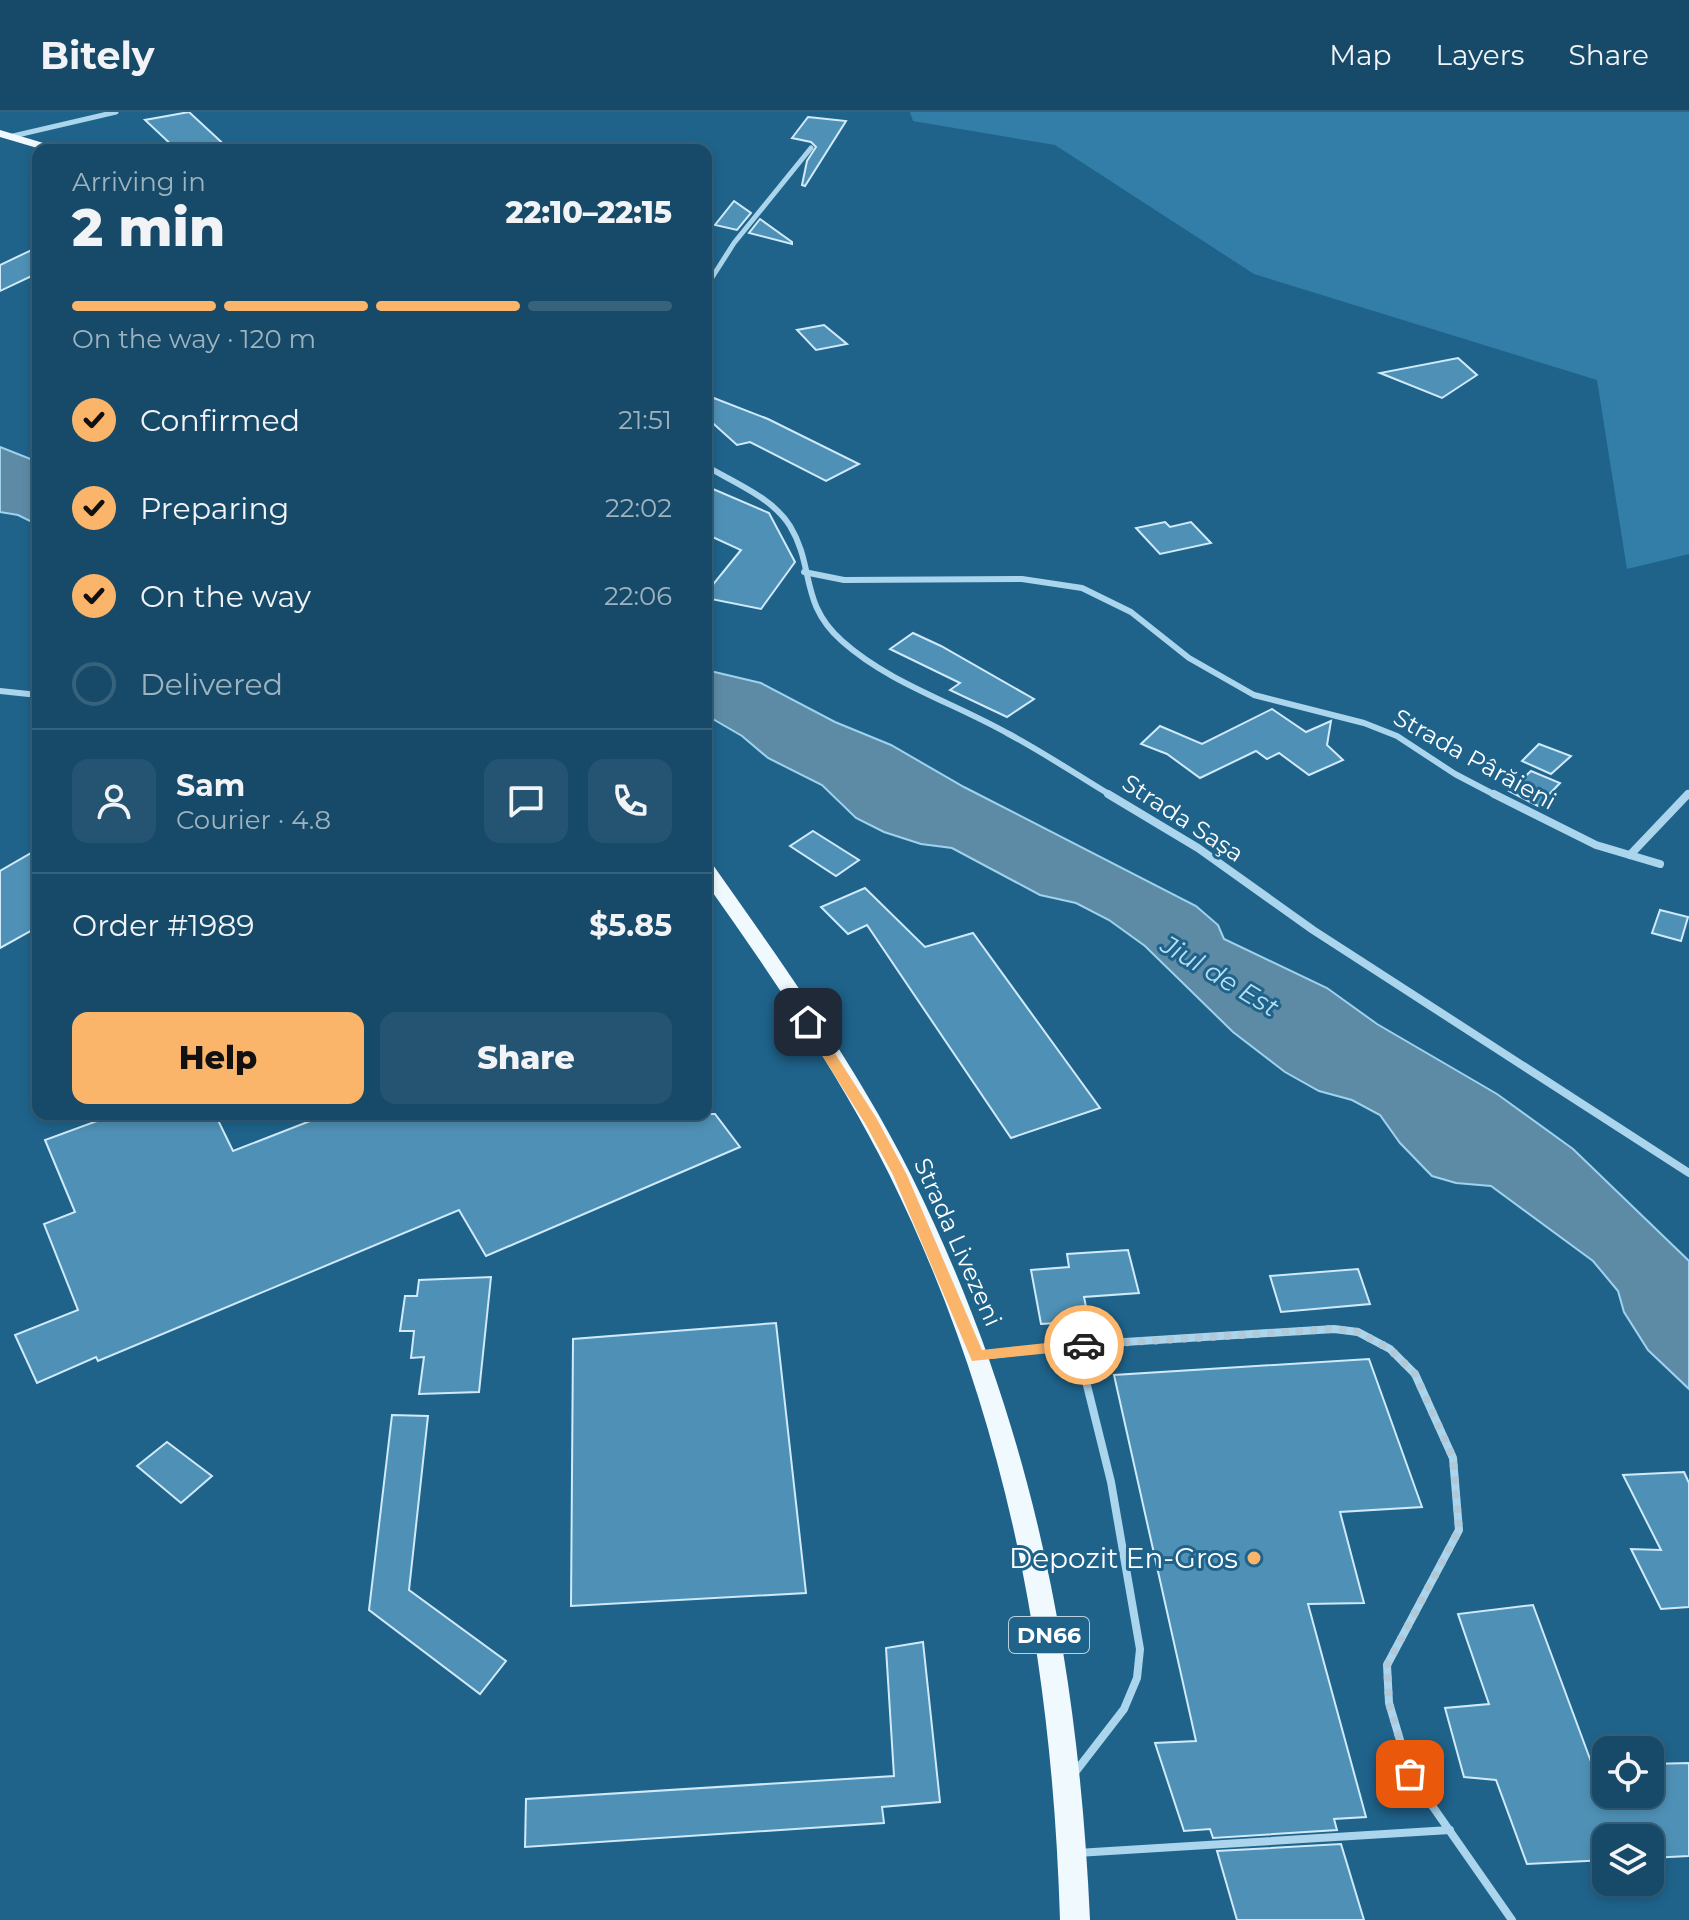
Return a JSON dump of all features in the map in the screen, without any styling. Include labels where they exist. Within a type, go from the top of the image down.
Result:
[{"type":"main road","points":[[0,133],[38,144]]},
{"type":"main road","name":"Strada Livezeni","points":[[712,878],[872,1122],[922,1223],[977,1357],[1016,1477],[1037,1568],[1055,1673],[1068,1782],[1075,1920]]},
{"type":"street","points":[[13,136],[116,112]]},
{"type":"street","points":[[100,116],[126,112]]},
{"type":"street","points":[[712,278],[734,243],[811,148]]},
{"type":"street","name":"Strada Saşa","points":[[712,470],[775,509],[798,540],[811,599],[824,621],[841,640],[868,660],[927,694],[1006,732],[1198,848],[1313,930],[1689,1173]]},
{"type":"street","name":"Strada Pârăieni","points":[[804,572],[844,580],[1022,579],[1082,588],[1131,612],[1189,658],[1254,695],[1364,723],[1397,736],[1455,774],[1558,827],[1596,845],[1660,864]]},
{"type":"street","points":[[0,691],[32,694]]},
{"type":"street","points":[[1630,855],[1689,793]]},
{"type":"lane","points":[[977,1357],[1077,1345],[1334,1329],[1358,1332],[1390,1349],[1415,1374],[1453,1458],[1459,1530],[1387,1665],[1389,1703],[1410,1774],[1512,1920]]},
{"type":"lane","points":[[1068,1782],[1123,1713],[1140,1662],[1135,1611],[1119,1522],[1095,1406],[1077,1345]]},
{"type":"lane","points":[[1074,1853],[1450,1830]]},
{"type":"shaded area","points":[[910,112],[1689,112],[1689,554],[1627,569],[1597,380],[1254,274],[1055,145],[913,121]]},
{"type":"water","points":[[0,447],[32,460],[32,522],[18,515],[0,512]]},
{"type":"water","name":"Jiul de Est","points":[[712,671],[761,683],[835,722],[891,745],[964,787],[1196,906],[1218,925],[1224,939],[1327,988],[1377,1024],[1497,1094],[1573,1149],[1689,1261],[1689,1389],[1648,1350],[1624,1312],[1618,1291],[1593,1261],[1491,1186],[1456,1183],[1432,1176],[1400,1143],[1380,1115],[1352,1100],[1319,1091],[1285,1072],[1233,1032],[1145,946],[1109,920],[1076,903],[1040,895],[952,848],[921,844],[884,832],[856,818],[822,785],[768,758],[742,736],[712,718]]},
{"type":"building","points":[[189,112],[224,144],[171,144],[145,120]]},
{"type":"building","points":[[808,117],[846,121],[805,186],[802,185],[807,161],[816,147],[811,142],[792,138]]},
{"type":"building","points":[[734,201],[751,213],[737,230],[715,225]]},
{"type":"building","points":[[760,219],[792,242],[792,244],[749,233]]},
{"type":"building","points":[[32,250],[32,276],[0,291],[0,265]]},
{"type":"building","points":[[824,325],[847,344],[816,350],[797,330]]},
{"type":"building","points":[[1458,358],[1477,375],[1442,398],[1380,373]]},
{"type":"building","points":[[712,397],[768,419],[859,464],[826,481],[750,442],[737,445],[712,422]]},
{"type":"building","points":[[712,489],[769,513],[795,562],[761,609],[712,599],[712,586],[741,550],[712,537]]},
{"type":"building","points":[[1165,522],[1170,527],[1191,522],[1211,543],[1160,554],[1136,528]]},
{"type":"building","points":[[913,633],[1034,699],[1007,717],[950,690],[960,683],[890,649]]},
{"type":"building","points":[[1272,709],[1306,732],[1331,721],[1327,745],[1343,760],[1309,775],[1279,753],[1267,759],[1256,751],[1200,778],[1167,754],[1141,744],[1160,726],[1202,744]]},
{"type":"building","points":[[1539,744],[1571,756],[1551,774],[1522,761]]},
{"type":"building","points":[[1531,771],[1560,783],[1538,806],[1509,791]]},
{"type":"building","points":[[813,831],[859,860],[836,876],[790,846]]},
{"type":"building","points":[[32,852],[32,930],[0,948],[0,871]]},
{"type":"building","points":[[865,888],[925,947],[973,933],[1100,1108],[1011,1138],[867,925],[848,934],[821,907]]},
{"type":"building","points":[[1660,910],[1688,917],[1681,941],[1652,933]]},
{"type":"building","points":[[712,1114],[715,1114],[740,1147],[486,1256],[459,1210],[98,1361],[96,1357],[37,1383],[15,1335],[78,1310],[44,1224],[75,1212],[45,1140],[100,1120],[218,1120],[233,1151],[313,1120],[712,1120]]},
{"type":"building","points":[[1128,1250],[1139,1293],[1084,1297],[1089,1321],[1041,1324],[1031,1270],[1069,1267],[1067,1254]]},
{"type":"building","points":[[1358,1269],[1370,1304],[1281,1312],[1270,1276]]},
{"type":"building","points":[[491,1277],[479,1392],[419,1394],[424,1357],[411,1358],[414,1331],[400,1331],[405,1296],[417,1296],[419,1280]]},
{"type":"building","points":[[776,1323],[806,1593],[571,1606],[573,1339]]},
{"type":"building","name":"Depozit En-Gros","points":[[1369,1359],[1422,1507],[1340,1512],[1364,1603],[1308,1604],[1366,1817],[1334,1819],[1337,1830],[1213,1838],[1210,1829],[1184,1831],[1155,1743],[1196,1741],[1114,1375]]},
{"type":"building","points":[[392,1415],[428,1416],[409,1590],[506,1661],[480,1694],[369,1610]]},
{"type":"building","points":[[167,1442],[212,1476],[181,1503],[137,1466]]},
{"type":"building","points":[[1684,1472],[1689,1483],[1689,1607],[1661,1609],[1631,1549],[1661,1550],[1623,1475]]},
{"type":"building","points":[[1533,1605],[1592,1764],[1592,1808],[1664,1808],[1664,1764],[1689,1763],[1689,1856],[1664,1857],[1664,1824],[1592,1824],[1592,1861],[1527,1864],[1496,1780],[1464,1777],[1445,1708],[1489,1704],[1458,1614]]},
{"type":"building","points":[[923,1642],[940,1802],[882,1807],[884,1823],[525,1847],[526,1799],[894,1776],[886,1648]]},
{"type":"building","points":[[1341,1844],[1364,1920],[1237,1920],[1217,1851]]},
{"type":"way so far","points":[[1084,1345],[1334,1329],[1358,1332],[1390,1349],[1415,1374],[1453,1458],[1459,1530],[1387,1665],[1389,1703],[1410,1774]]},
{"type":"place","name":"Depozit En-Gros","points":[[1254,1558]]},
{"type":"route","points":[[808,1022],[872,1122],[900,1175],[955,1297],[977,1357],[1084,1345]]}]
